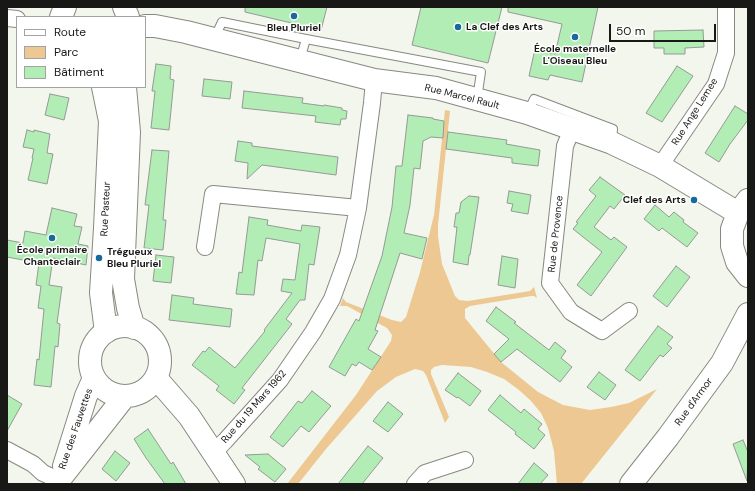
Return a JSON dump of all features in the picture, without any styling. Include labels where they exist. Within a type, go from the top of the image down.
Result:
[{"type":"street","name":"Rue Ange Lemee","points":[[660,166],[716,84],[726,53],[726,7]]},
{"type":"street","name":"Rue Marcel Rault","points":[[146,26],[155,26],[374,80],[436,88],[527,113],[612,143],[743,207]]},
{"type":"street","name":"Rue du 19 Mars 1962","points":[[213,453],[280,380],[313,332],[332,299],[348,256],[358,208],[374,80]]},
{"type":"street","name":"Rue Pasteur","points":[[103,88],[110,121],[101,293],[106,332]]},
{"type":"street","name":"Rue Pasteur","points":[[126,88],[129,132],[123,279],[128,308],[134,328]]},
{"type":"street","name":"Rue de Provence","points":[[572,129],[565,146],[550,283],[571,312],[602,331],[629,311]]},
{"type":"street","points":[[205,247],[213,194],[358,208]]},
{"type":"street","points":[[743,207],[732,229],[732,246],[737,262],[748,276]]},
{"type":"street","name":"Rue d'Armor","points":[[631,484],[668,437],[722,363],[748,314]]},
{"type":"street","points":[[125,326],[134,328],[144,332],[152,339],[160,358],[159,368],[156,378],[150,386],[143,391],[134,395],[115,395],[107,391],[94,378],[91,368],[91,353],[98,339],[106,332],[125,326]]},
{"type":"street","name":"Rue des Fauvettes","points":[[58,482],[86,396],[94,378]]},
{"type":"street","points":[[156,378],[189,416],[234,484]]},
{"type":"street","name":"Rue des Fauvettes","points":[[58,482],[125,396]]},
{"type":"street","points":[[7,450],[33,464],[43,474],[58,482]]},
{"type":"street","points":[[415,484],[425,473],[465,460]]},
{"type":"lane","points":[[214,40],[222,22],[481,72],[477,100]]},
{"type":"lane","points":[[299,62],[306,39]]},
{"type":"lane","points":[[527,113],[534,100],[613,130],[612,143]]},
{"type":"green space","points":[[445,110],[450,111],[438,236],[442,264],[455,296],[459,300],[468,301],[530,291],[534,287],[537,298],[531,296],[470,306],[465,309],[465,318],[501,362],[538,392],[563,405],[590,410],[611,407],[629,403],[657,389],[581,484],[557,484],[554,451],[548,428],[541,413],[519,390],[504,379],[471,367],[442,365],[434,367],[431,370],[431,374],[449,417],[445,423],[426,375],[423,371],[415,369],[396,377],[377,391],[326,449],[298,484],[287,484],[356,395],[391,341],[392,335],[387,328],[347,306],[340,306],[343,298],[346,302],[392,320],[401,322],[406,317],[420,272],[434,215]]},
{"type":"building","name":"Bleu Pluriel","points":[[245,7],[327,7],[321,30],[245,12]]},
{"type":"building","name":"La Clef des Arts","points":[[421,7],[502,7],[488,63],[412,45]]},
{"type":"building","name":"École maternelle L'Oiseau Bleu","points":[[508,7],[598,7],[582,82],[550,75],[548,80],[529,76],[535,49],[555,54],[562,24],[508,12]]},
{"type":"building","points":[[703,30],[704,47],[685,48],[685,54],[664,54],[664,48],[654,48],[654,31]]},
{"type":"building","points":[[156,64],[171,66],[170,79],[174,80],[169,130],[151,128],[155,91],[152,91]]},
{"type":"building","points":[[677,66],[693,76],[662,122],[646,113]]},
{"type":"building","points":[[204,79],[232,82],[230,99],[202,96]]},
{"type":"building","points":[[244,91],[303,98],[302,103],[342,108],[342,110],[347,111],[346,119],[341,119],[340,125],[315,122],[316,116],[242,108]]},
{"type":"building","points":[[50,94],[69,98],[64,120],[45,115]]},
{"type":"building","points":[[735,106],[748,114],[748,120],[719,162],[705,153]]},
{"type":"building","points":[[408,115],[444,121],[443,138],[431,137],[423,141],[420,169],[414,168],[410,205],[404,233],[427,238],[422,259],[400,253],[375,330],[378,331],[368,349],[381,357],[372,370],[359,362],[356,366],[352,364],[345,376],[329,367],[356,319],[359,321],[382,256],[392,207],[396,166],[402,166]]},
{"type":"building","points":[[27,130],[50,134],[47,153],[53,154],[47,184],[28,180],[34,149],[23,147]]},
{"type":"building","points":[[448,132],[507,140],[506,144],[540,150],[538,166],[512,163],[512,158],[446,149]]},
{"type":"building","points":[[238,141],[252,143],[252,146],[338,157],[336,175],[262,165],[247,179],[248,163],[235,161]]},
{"type":"building","points":[[152,150],[169,151],[163,220],[166,220],[163,250],[144,248],[149,205],[145,205]]},
{"type":"building","points":[[600,177],[625,195],[614,209],[610,206],[594,227],[611,240],[614,237],[627,247],[591,296],[577,285],[602,252],[573,229],[578,223],[576,222],[596,196],[589,190]]},
{"type":"building","points":[[509,191],[531,195],[528,214],[511,211],[513,204],[507,203]]},
{"type":"building","points":[[469,196],[479,197],[468,265],[453,262],[457,227],[454,227],[456,213],[459,213],[461,202]]},
{"type":"building","points":[[655,205],[669,217],[674,212],[684,220],[683,222],[698,233],[687,247],[662,228],[659,231],[644,219]]},
{"type":"building","points":[[52,208],[77,214],[74,226],[82,227],[78,244],[88,246],[86,265],[53,258],[49,285],[62,287],[57,323],[60,324],[58,347],[55,346],[51,387],[34,385],[37,359],[39,360],[44,309],[38,308],[41,286],[36,285],[39,263],[7,257],[7,240],[23,243],[25,231],[46,235]]},
{"type":"building","points":[[249,217],[268,220],[267,225],[301,231],[302,225],[320,227],[314,265],[309,264],[305,300],[300,300],[286,319],[292,324],[242,388],[245,390],[234,404],[216,390],[219,386],[192,365],[203,351],[205,352],[209,347],[235,368],[265,331],[264,330],[292,293],[281,291],[283,279],[295,280],[300,244],[266,238],[262,261],[258,260],[254,295],[236,294],[239,272],[242,273]]},
{"type":"building","points":[[156,255],[174,257],[171,283],[153,281]]},
{"type":"building","points":[[502,256],[518,259],[515,288],[498,285]]},
{"type":"building","points":[[676,266],[690,277],[667,307],[653,296]]},
{"type":"building","points":[[172,295],[194,298],[193,304],[232,309],[230,327],[169,320]]},
{"type":"building","points":[[496,307],[549,350],[555,342],[566,351],[561,358],[572,367],[560,382],[517,349],[501,362],[494,354],[509,339],[486,321]]},
{"type":"building","points":[[658,326],[673,337],[667,344],[672,348],[663,357],[660,355],[640,381],[625,370]]},
{"type":"building","points":[[599,372],[616,385],[605,400],[587,387]]},
{"type":"building","points":[[458,373],[481,391],[470,406],[445,390]]},
{"type":"building","points":[[312,391],[331,406],[309,432],[301,426],[283,447],[270,437],[298,401],[302,403]]},
{"type":"building","points":[[7,395],[22,404],[7,431]]},
{"type":"building","points":[[500,395],[521,413],[524,409],[542,424],[538,429],[545,435],[534,449],[515,434],[516,432],[488,410]]},
{"type":"building","points":[[388,402],[403,414],[388,432],[373,421]]},
{"type":"building","points":[[148,429],[171,464],[173,462],[186,484],[165,484],[146,458],[134,439]]},
{"type":"building","points":[[743,440],[748,452],[747,481],[733,444]]},
{"type":"building","points":[[368,446],[383,458],[362,484],[338,484]]},
{"type":"building","points":[[115,451],[130,463],[116,481],[102,469]]},
{"type":"building","points":[[268,454],[286,469],[275,482],[258,469],[260,467],[245,455]]},
{"type":"building","points":[[534,463],[548,475],[540,484],[518,484]]},
{"type":"place","name":"Bleu Pluriel","points":[[294,16]]},
{"type":"place","name":"La Clef des Arts","points":[[458,27]]},
{"type":"place","name":"École maternelle L'Oiseau Bleu","points":[[575,37]]},
{"type":"place","name":"Clef des Arts","points":[[694,200]]},
{"type":"place","name":"École primaire Chanteclair","points":[[52,238]]},
{"type":"place","name":"Trégueux Bleu Pluriel","points":[[99,258]]}]
